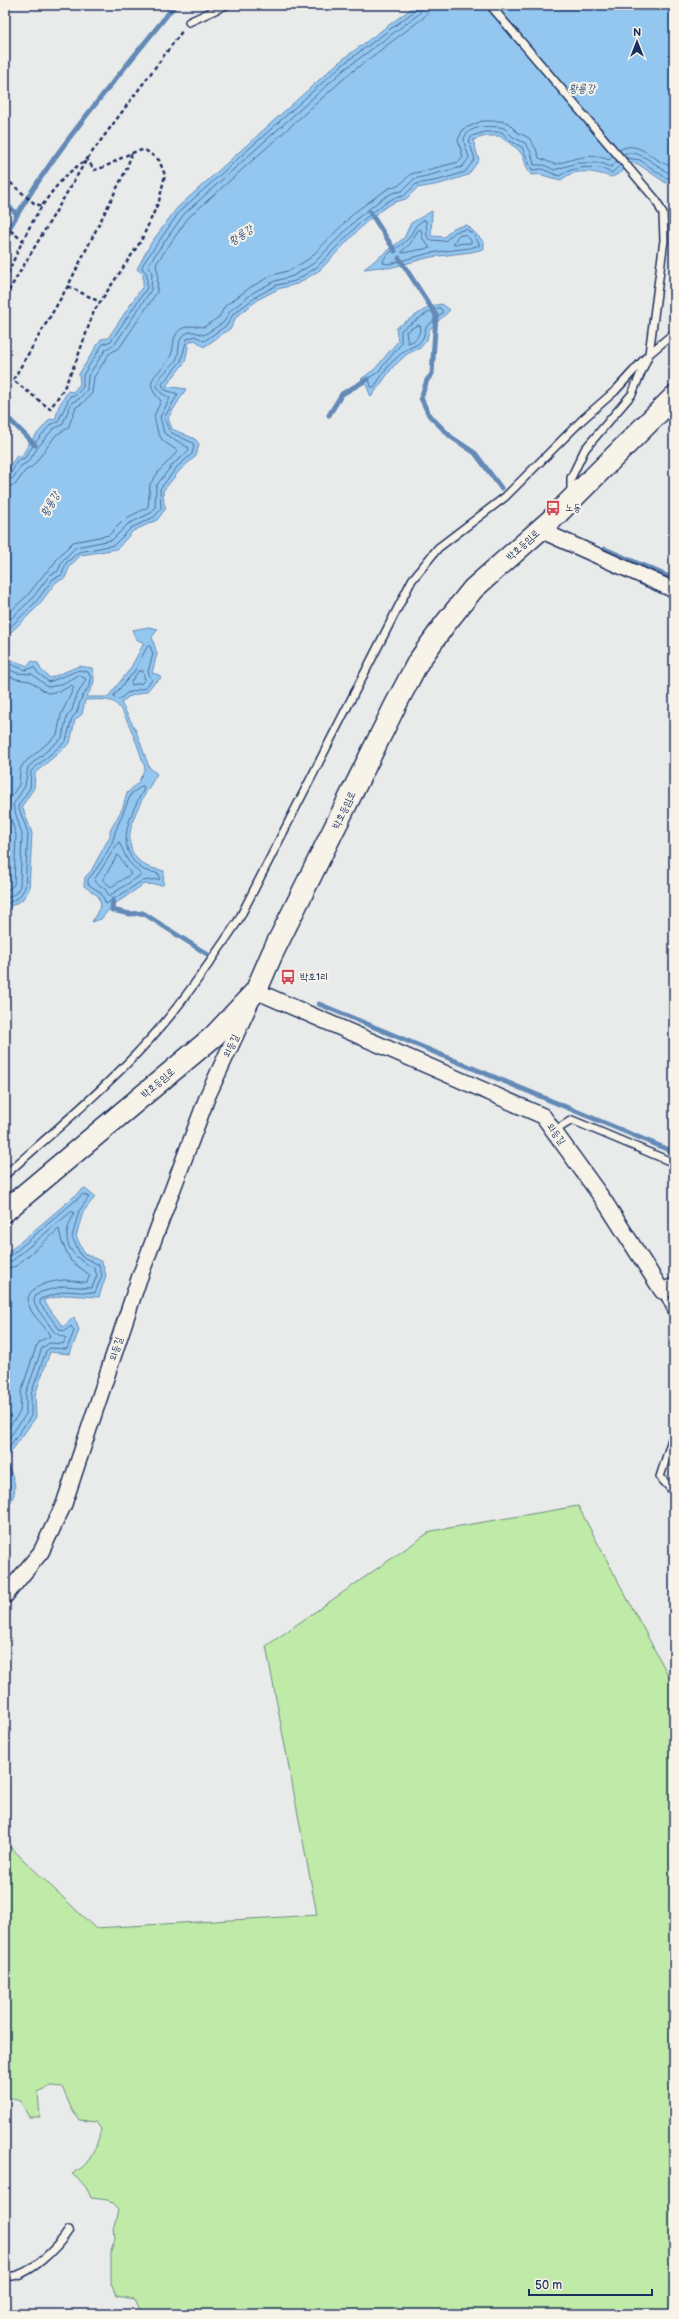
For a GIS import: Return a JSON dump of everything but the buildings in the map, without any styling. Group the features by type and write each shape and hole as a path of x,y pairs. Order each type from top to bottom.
{"street":[{"name":"박호등임로","path":"5,1211 214,1036 256,991 272,954 418,662 445,624 473,589 540,530 674,397"},
{"path":"540,530 674,590"},
{"name":"외등길","path":"5,1596 41,1552 64,1504 139,1279 208,1095 256,991 543,1116 668,1288"}],"lane":[{"path":"190,22 226,5"},
{"path":"490,5 656,200 663,214 664,240 649,354 632,394 585,449 571,478 571,498"},
{"path":"5,1175 118,1072 165,1022 211,962 238,921 412,580 438,548 505,497 584,419 615,391 649,354 674,333"},
{"path":"554,1131 572,1120 674,1163"},
{"path":"668,1288 674,1315"},
{"path":"674,1433 660,1477 674,1492"},
{"path":"5,2276 11,2277 29,2270 60,2243 69,2230"}],"path":[{"path":"5,297 87,159 190,22"},
{"path":"87,159 94,170 103,168 132,152 146,150 159,160 165,175 159,201 140,241 94,311 63,390 50,409 13,380 68,286 127,168 132,152"},
{"path":"5,280 22,240 43,206 65,177 87,159"},
{"path":"5,178 35,204 43,206"},
{"path":"5,226 22,240"},
{"path":"68,286 100,302"}],"green space":[{"path":"578,1506 674,1686 674,2314 142,2314 135,2299 116,2296 111,2284 111,2250 115,2239 114,2226 118,2210 108,2200 91,2198 86,2186 72,2174 84,2166 92,2155 101,2129 96,2122 79,2120 72,2110 62,2087 51,2086 38,2092 40,2117 29,2117 20,2101 5,2097 5,1842 95,1928 317,1915 266,1646 431,1531"}],"water":[{"name":"황룡강","path":"416,5 674,5 674,180 666,183 638,164 628,162 622,172 612,177 592,172 573,173 561,180 542,175 531,175 519,150 500,136 486,136 473,140 479,160 468,175 440,184 417,188 406,199 395,202 384,208 365,223 320,270 297,284 278,289 259,299 236,317 231,328 204,347 195,340 189,342 185,362 166,386 186,389 168,418 172,429 195,439 199,444 196,456 180,470 163,491 164,504 166,508 157,520 133,531 117,549 81,555 70,566 65,578 56,582 38,606 6,637 11,642 5,649 5,475 17,455 22,456 30,442 50,419 55,420 59,406 68,391 73,392 80,384 79,374 101,339 108,338 143,286 143,274 137,269 151,243 177,208 339,62"},
{"path":"432,211 431,236 444,237 453,228 467,225 484,242 484,249 431,257 389,268 380,267 364,269 404,238 411,223"},
{"path":"442,304 450,310 429,330 427,340 420,348 407,354 393,367 371,397 365,382 361,379 375,369 398,341 396,328 430,306"},
{"path":"149,627 158,629 152,637 157,654 152,673 159,675 161,678 147,691 128,697 121,703 136,731 149,767 157,774 144,796 133,821 130,834 131,846 136,857 146,866 164,871 163,885 144,884 112,906 101,919 92,922 101,905 98,896 84,886 85,877 91,871 110,836 110,831 123,807 127,793 138,783 145,768 133,733 120,708 109,700 85,700 82,714 75,720 70,743 35,773 34,788 22,806 32,833 29,890 22,900 7,908 5,916 5,651 6,658 28,666 32,661 38,663 41,670 50,678 79,666 92,668 94,683 86,697 108,697 130,669 144,643 136,639 132,630"},
{"path":"84,1188 95,1197 83,1212 76,1236 84,1253 102,1262 106,1275 99,1297 66,1295 43,1300 63,1327 74,1317 79,1330 70,1354 50,1352 35,1395 36,1417 5,1460 5,1255"},
{"path":"5,1460 15,1486 13,1498 5,1513"}],"waterway":[{"path":"5,236 23,205 63,146 175,5"},
{"path":"5,203 17,214"},
{"path":"370,212 395,251"},
{"path":"399,258 436,315 432,374 427,380 421,398 429,415 451,437 475,453 501,488"},
{"path":"329,415 342,394 368,379"},
{"path":"5,415 35,445"},
{"path":"605,549 674,579"},
{"path":"113,900 112,910 130,914 143,913 207,954"},
{"path":"319,1004 674,1152"}],"place":[{"name":"노동","path":"553,508"},
{"name":"박호1리","path":"288,977"}]}
